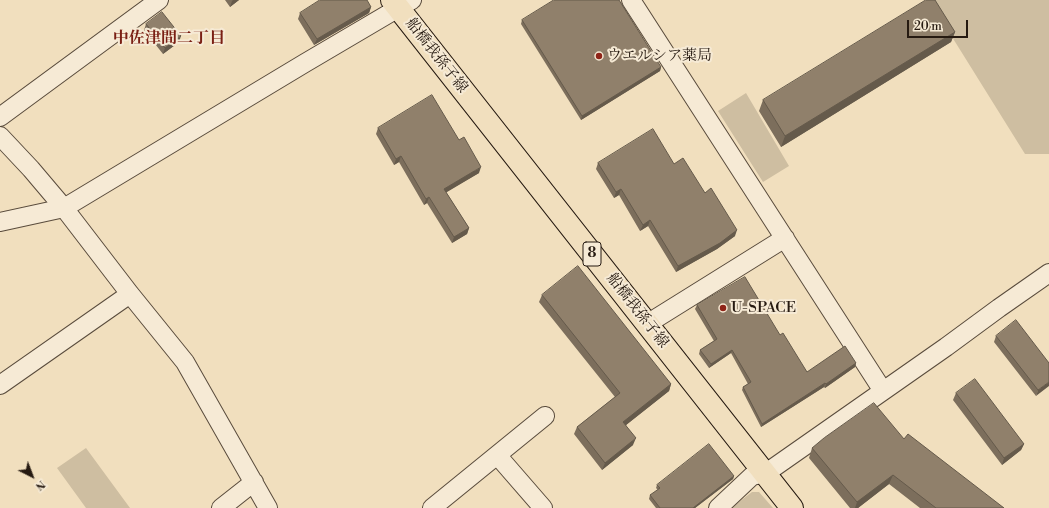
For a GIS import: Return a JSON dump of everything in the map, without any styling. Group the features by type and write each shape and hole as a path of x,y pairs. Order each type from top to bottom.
{"main road":[{"name":"船橋我孫子線","path":"401,3 647,324 766,473 792,508"}],"street":[{"path":"631,0 883,390"},
{"path":"0,117 148,3"},
{"path":"0,222 64,208 305,63 401,3"},
{"path":"0,136 31,169 64,208 130,294 185,362 268,508"},
{"path":"647,324 785,238"},
{"path":"718,508 752,476 766,473 1049,273"},
{"path":"0,385 130,294"},
{"path":"434,507 545,416"},
{"path":"497,455 543,508"},
{"path":"221,508 254,482"}],"shaded area":[{"path":"929,0 1049,0 1049,154 1025,154"},
{"path":"746,93 789,166 763,182 718,111"},
{"path":"86,448 130,508 86,508 57,468"},
{"path":"752,492 759,492 773,508 731,508"}],"building":[{"path":"320,0 367,0 371,7 317,39 300,13"},
{"path":"554,0 619,0 661,67 582,116 522,20"},
{"path":"926,0 935,0 955,32 785,136 763,100"},
{"path":"162,12 181,36 165,48 146,24"},
{"path":"432,95 459,140 464,137 481,167 444,189 469,228 454,237 429,197 426,199 401,156 396,159 378,128"},
{"path":"653,129 674,164 683,158 705,193 711,188 737,230 720,243 678,266 650,220 643,225 621,189 616,192 598,163"},
{"path":"578,266 671,384 623,422 636,438 605,463 577,427 620,393 542,295"},
{"path":"745,277 780,335 783,333 807,372 845,346 856,363 826,384 825,383 762,424 743,387 751,382 732,350 711,364 700,350 717,339 697,305"},
{"path":"1016,320 1049,363 1049,382 1038,390 996,336"},
{"path":"975,379 1024,444 1004,458 956,393"},
{"path":"874,403 904,439 908,434 1004,508 936,508 893,475 857,502 812,448"},
{"path":"709,444 734,476 693,508 660,508 650,495 660,488 657,485"}],"place":[{"name":"ウエルシア薬局","path":"599,56"},
{"name":"U-SPACE","path":"723,308"}],"district":[{"name":"中佐津間二丁目","path":"169,39"}]}
